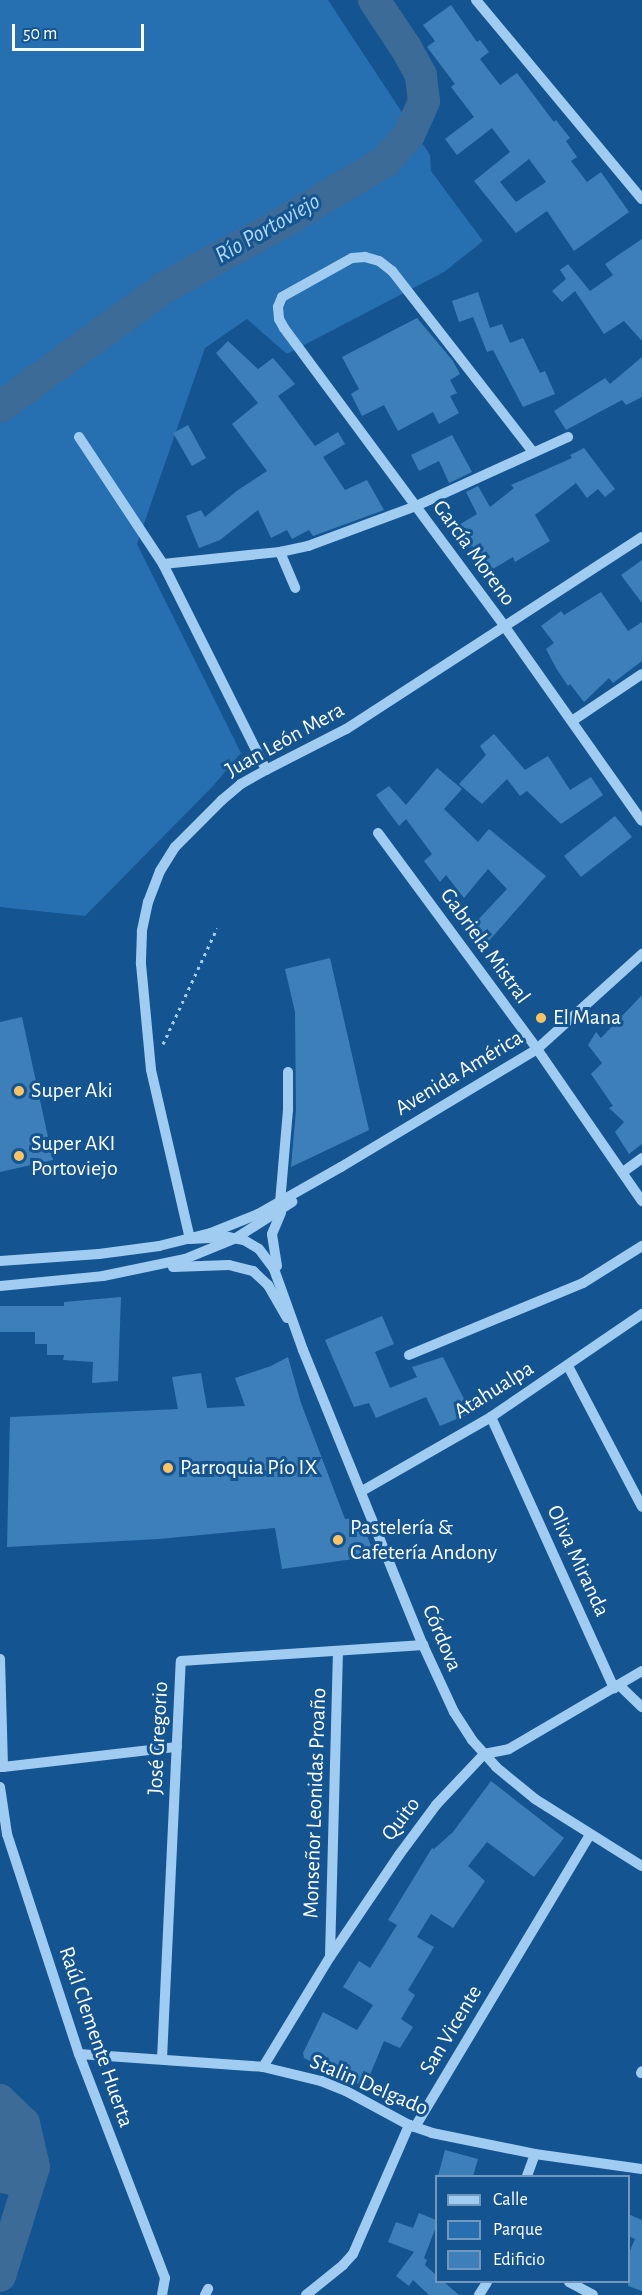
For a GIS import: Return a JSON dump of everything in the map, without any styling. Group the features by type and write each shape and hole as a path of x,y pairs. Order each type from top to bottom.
{"street":[{"path":"476,0 642,199"},
{"name":"García Moreno","path":"533,452 392,271 379,261 365,257 352,258 282,297 278,307 279,319 284,328 505,627 642,822"},
{"path":"79,436 163,564 266,770"},
{"path":"163,564 279,552 308,546 416,506 567,437"},
{"name":"Juan León Mera","path":"190,1239 150,1070 141,964 142,931 154,886 175,847 198,822 241,784 346,729 642,537"},
{"path":"279,552 295,588"},
{"path":"572,721 642,674"},
{"name":"Gabriela Mistral","path":"378,833 537,1049 642,1201"},
{"name":"Avenida América","path":"0,1286 66,1281 134,1271 185,1259 236,1238 341,1167 537,1049 642,954"},
{"path":"286,1298 271,1241 275,1223 284,1204 288,1072"},
{"path":"623,1172 642,1158"},
{"name":"Avenida América","path":"0,1261 99,1254 190,1239 233,1225 284,1204"},
{"path":"190,1239 236,1238"},
{"name":"Córdova","path":"236,1238 252,1244 265,1255 274,1269 303,1350 423,1645 454,1712 472,1740 496,1767 535,1799 642,1866"},
{"path":"410,1355 583,1283 642,1246"},
{"name":"Córdova","path":"134,1271 229,1265 253,1271 268,1285 303,1350"},
{"name":"Atahualpa","path":"362,1491 490,1417 642,1314"},
{"path":"568,1366 642,1507"},
{"name":"Oliva Miranda","path":"490,1417 616,1687 642,1707"},
{"name":"José Gregorio","path":"162,2060 181,1661 423,1645"},
{"name":"Monseñor Leonidas Proaño","path":"330,1956 338,1651"},
{"path":"0,1659 1,1767 177,1747"},
{"path":"484,1754 509,1749 642,1671"},
{"path":"472,1740 497,1749 509,1749"},
{"path":"496,1767 509,1749"},
{"name":"Quito","path":"263,2067 330,1956 411,1838 436,1805 484,1754"},
{"name":"Raúl Clemente Huerta","path":"0,1787 7,1834 79,2054 165,2278 162,2295"},
{"name":"San Vicente","path":"306,2295 343,2265 352,2254 412,2126 590,1835"},
{"name":"Stalin Delgado","path":"79,2054 263,2067 292,2073 346,2091 412,2126 454,2139 535,2154 642,2169"},
{"path":"527,2175 535,2154"},
{"path":"571,2283 593,2295"}],"path":[{"path":"150,1070 217,928"}],"green space":[{"path":"0,0 328,0 430,155 431,171 483,241 444,272 287,354 247,319 205,348 137,544 241,753 213,786 85,916 0,907"}],"shaded area":[{"path":"60,354 30,398 0,414 0,392 33,368"},
{"path":"0,2113 20,2142 20,2164 15,2196 0,2193"}],"building":[{"path":"451,5 477,42 480,40 489,52 480,59 500,85 517,73 554,122 556,120 570,138 566,141 577,157 571,161 587,182 601,172 629,212 574,251 547,211 516,233 474,181 510,152 492,128 457,155 445,139 474,117 451,87 455,84 427,47 435,41 423,25","holes":["529,159 546,182 516,202 500,182"]},
{"path":"642,239 642,341 624,321 604,334 575,291 562,302 552,291 566,279 560,270 568,264 590,291 613,275 605,264"},
{"path":"478,292 490,328 502,324 510,343 523,338 540,373 545,371 555,394 523,407 493,350 487,352 473,317 459,322 452,301"},
{"path":"417,318 453,361 460,374 450,380 457,393 450,396 459,413 439,424 433,412 398,431 384,405 362,416 351,394 359,389 342,357"},
{"path":"228,341 258,369 273,358 295,384 278,396 315,446 338,432 345,444 323,457 345,490 367,480 384,510 313,536 309,530 292,539 287,530 271,538 258,510 220,540 199,548 186,516 201,510 205,517 238,490 267,471 232,424 258,403 216,353"},
{"path":"642,357 642,397 626,405 622,400 566,430 554,411 605,378 610,384"},
{"path":"188,425 206,458 192,466 173,433"},
{"path":"452,435 472,472 449,483 439,461 419,471 411,455"},
{"path":"584,448 615,489 605,497 598,489 587,498 576,483 535,515 550,541 515,562 513,557 488,572 472,546 469,548 454,528 477,514 466,492 478,486 490,507 514,488 511,485 572,458 570,455"},
{"path":"642,560 642,603 621,575"},
{"path":"601,592 628,631 642,622 642,661 613,683 609,678 584,702 570,684 568,686 556,668 546,649 554,643 541,626 561,611 564,615"},
{"path":"494,734 525,770 548,756 570,790 591,777 603,795 561,824 527,791 520,796 507,779 482,804 459,784 486,755 480,746"},
{"path":"437,768 462,789 444,809 478,842 489,829 546,876 487,943 474,924 507,889 488,869 464,898 446,875 440,882 424,861 432,854 406,819 399,826 376,795 389,786 406,805"},
{"path":"615,816 632,837 581,877 564,856"},
{"path":"330,958 369,1130 291,1167 296,1110 295,1012 285,969"},
{"path":"642,995 642,1144 629,1154 615,1132 624,1122 609,1108 613,1106 591,1074 602,1063 588,1045 596,1032 601,1038"},
{"name":"Super Aki","path":"22,1017 53,1160 0,1172 0,1022"},
{"path":"121,1297 118,1381 92,1383 93,1362 63,1360 64,1355 47,1355 47,1344 35,1344 35,1332 0,1332 0,1306 64,1306 64,1302"},
{"path":"382,1316 394,1344 375,1352 390,1388 417,1377 412,1367 443,1357 471,1413 440,1426 426,1397 376,1418 369,1403 354,1407 325,1340"},
{"name":"Parroquia Pío IX","path":"288,1357 301,1403 345,1519 360,1518 375,1556 282,1569 275,1528 159,1539 7,1547 10,1417 178,1409 172,1377 201,1373 207,1408 245,1406 235,1378 271,1366"},
{"path":"491,1781 564,1838 534,1877 487,1842 468,1866 485,1881 453,1928 431,1914 417,1937 434,1947 408,1990 415,1995 401,2019 413,2027 400,2048 384,2041 365,2087 304,2058 303,2053 323,2012 357,2030 373,2005 343,1987 359,1961 370,1968 397,1925 388,1920 432,1848 434,1849 453,1832"},
{"path":"445,2150 478,2159 473,2175 438,2175"},
{"path":"419,2213 435,2220 435,2230 424,2258 427,2260 425,2265 435,2274 435,2283 445,2283 459,2295 429,2295 413,2280 409,2286 396,2276 414,2252 388,2242 396,2222 413,2228"},
{"path":"630,2215 642,2220 642,2291 628,2286 630,2283 630,2250 635,2239 630,2237"}],"waterway":[{"name":"Río Portoviejo","path":"0,407 165,287 277,226 386,161 409,135 424,101 421,75 374,0"},
{"name":"Río Portoviejo","path":"0,2100 24,2123 34,2167 0,2276"}],"place":[{"name":"El Mana","path":"541,1018"},
{"name":"Super Aki","path":"19,1091"},
{"name":"Super AKI Portoviejo","path":"19,1156"},
{"name":"Parroquia Pío IX","path":"168,1468"},
{"name":"Pastelería & Cafetería Andony","path":"338,1540"}]}
